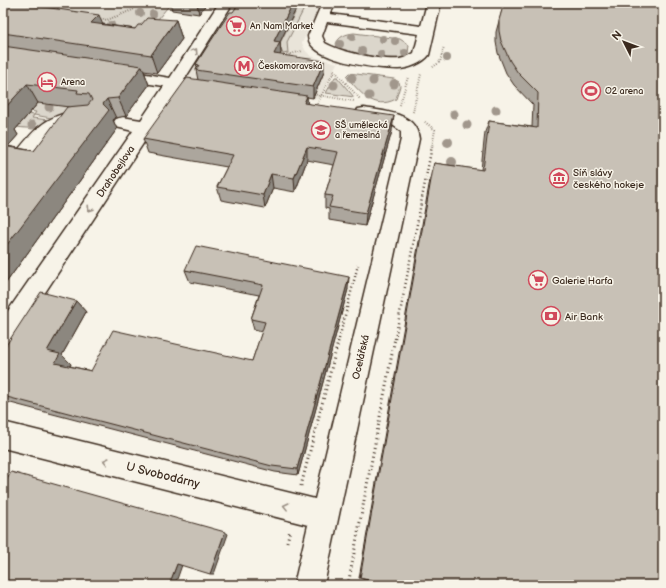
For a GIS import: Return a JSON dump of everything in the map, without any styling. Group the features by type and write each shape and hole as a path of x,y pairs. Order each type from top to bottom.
{"street":[{"name":"Drahobejlova","path":"3,337 145,127 226,3"},
{"path":"329,3 315,34 315,40 322,49 330,53 398,64 406,63 421,55 434,3"},
{"path":"323,17 427,31"},
{"path":"102,72 226,91"},
{"path":"315,98 401,122 407,117"},
{"path":"21,158 40,135 56,121 74,116 92,118"},
{"name":"Ocelářská","path":"309,585 409,144 407,117"},
{"path":"122,123 145,127"},
{"name":"U Svobodárny","path":"3,435 324,515"}],"path":[{"path":"95,18 107,20 135,9"},
{"path":"284,56 302,51"},
{"path":"315,98 363,102 332,68"},
{"path":"407,117 422,71"},
{"path":"315,98 332,75 336,72"},
{"path":"404,75 408,76 407,117"},
{"path":"348,585 426,173"},
{"path":"287,542 358,264"}],"shaded area":[{"path":"63,3 122,3 138,5 140,3 171,3 141,40 42,24"},
{"path":"234,3 322,3 302,43 305,50 311,56 337,63 319,99 184,80"},
{"path":"245,3 300,3 306,5 287,42 288,53 283,54 279,45 295,13 254,8"},
{"path":"354,33 400,39 409,45 408,53 400,58 387,58 359,54 338,48 336,44 341,37"},
{"path":"349,73 394,79 399,82 400,86 396,99 380,103 368,98 356,88 346,76"},
{"path":"335,77 337,77 354,97 326,93"},
{"path":"29,99 64,106 84,105 51,118 34,115 36,112 15,109"},
{"path":"3,110 34,115 32,118 49,120 34,128 17,127 25,117"}],"building":[{"path":"3,3 16,3 99,15 91,23 135,29 147,18 176,20 151,55 3,33"},
{"path":"239,3 293,3 274,41 280,42 274,54 324,61 313,87 196,70 199,65 196,64 230,12 233,12"},
{"name":"Galerie Harfa","path":"504,3 663,3 663,585 387,585 360,578 434,163 483,170 489,121 537,128 538,93 518,73 510,61 501,41 499,20"},
{"path":"3,46 142,66 118,98 107,99 103,104 109,110 3,250 3,146 34,151 67,107 88,105 92,100 89,94 77,93 78,90 27,84 3,110"},
{"path":"187,78 307,96 304,103 394,116 366,213 329,207 333,196 325,195 338,152 307,147 294,178 271,174 263,195 217,187 233,155 143,139"},
{"path":"196,246 349,277 297,469 272,466 3,396 3,350 41,292 76,301 47,351 60,354 55,363 91,371 113,330 252,361 265,322 251,319 263,285 185,270"},
{"path":"11,472 225,532 210,574 177,564 169,585 3,585 3,487"}],"place":[{"name":"An Nam Market","path":"236,26"},
{"name":"Českomoravská","path":"244,66"},
{"name":"Arena","path":"47,82"},
{"name":"O2 arena","path":"591,91"},
{"name":"SŠ umělecká a řemeslná","path":"321,130"},
{"name":"Síň slávy českého hokeje","path":"559,178"},
{"name":"Galerie Harfa","path":"538,280"},
{"name":"Air Bank","path":"551,316"}]}
